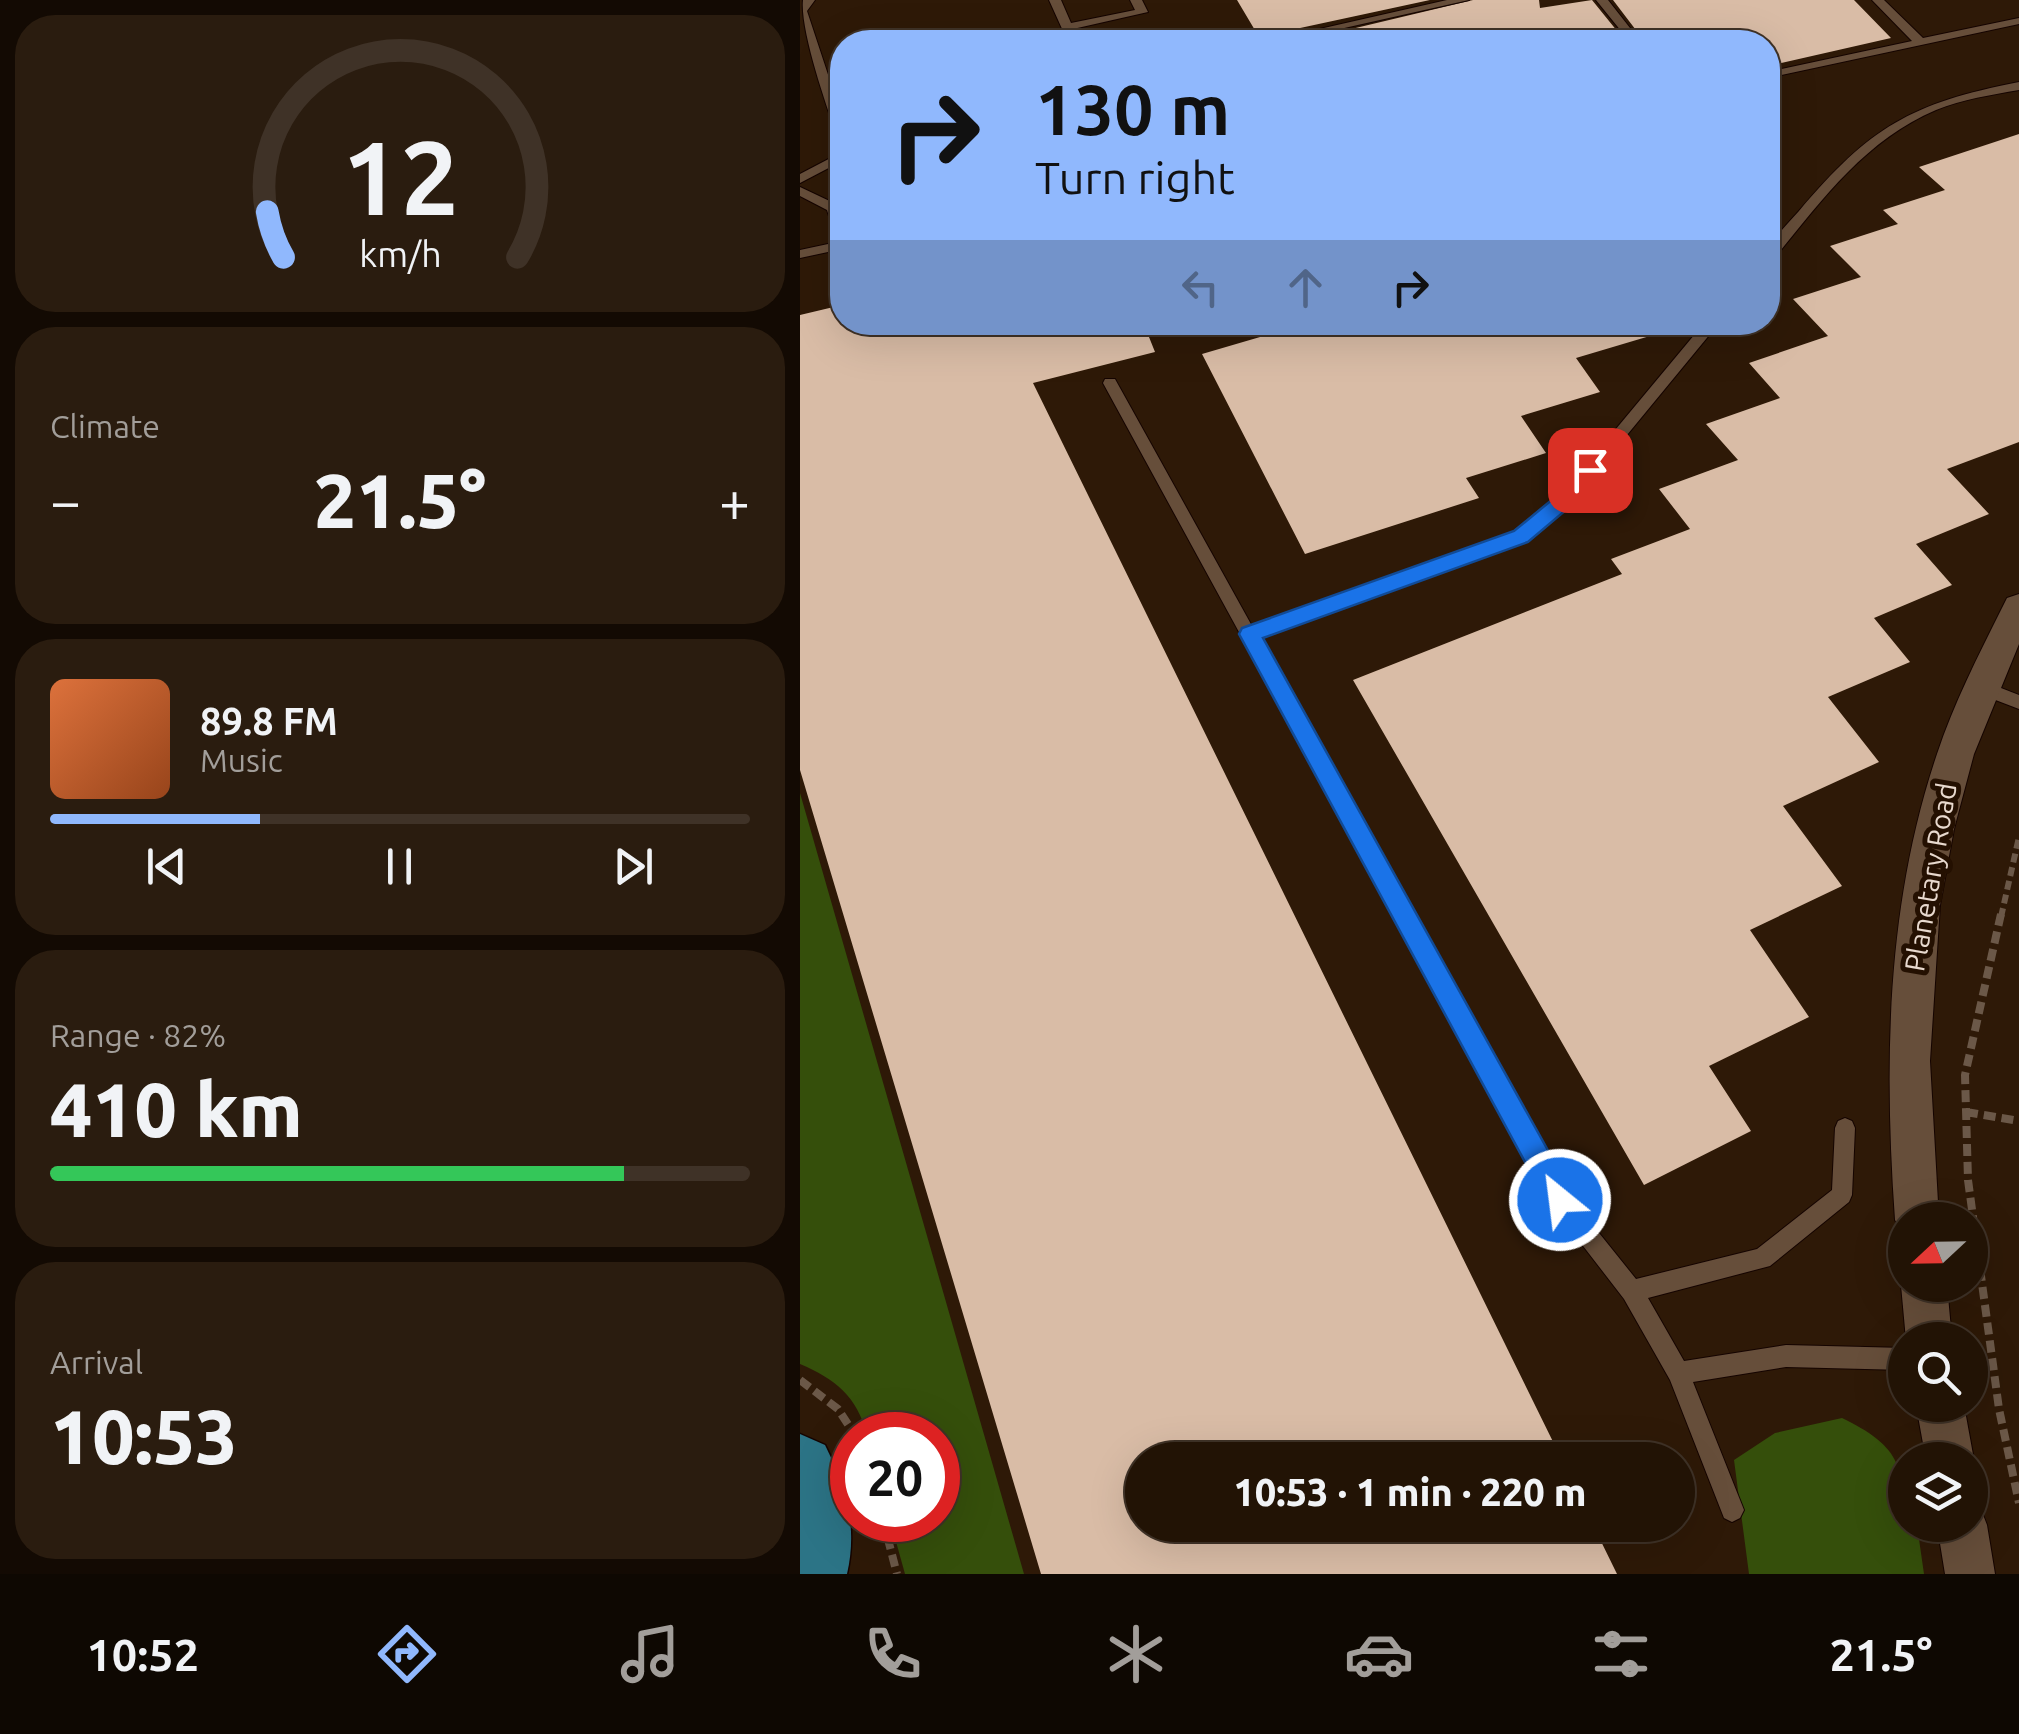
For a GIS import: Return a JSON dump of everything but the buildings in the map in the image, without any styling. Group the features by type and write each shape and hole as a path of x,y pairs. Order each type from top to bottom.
{"main road":[{"path":"800,1470 834,1552"}],"street":[{"name":"Planetary Road","path":"1916,1202 1907,1066 1918,913 1949,764 1978,686 2019,608"},
{"path":"1965,1542 1970,1574"}],"lane":[{"path":"809,0 801,11 802,20 830,99"},
{"path":"1054,0 1068,30"},
{"path":"1067,27 1142,12 1136,0"},
{"path":"1324,30 1463,0"},
{"path":"1602,0 1626,30"},
{"path":"1878,0 1920,42"},
{"path":"1780,72 2019,21"},
{"path":"1780,242 1836,175 1891,125 1950,100 2019,86"},
{"path":"800,179 830,163"},
{"path":"800,191 830,206"},
{"path":"800,254 830,247"},
{"path":"1250,634 1521,536 1566,499 1702,335"},
{"path":"1110,384 1560,1200 1632,1291 1678,1373 1732,1510"},
{"path":"1978,686 2019,702"},
{"path":"1632,1291 1762,1258 1808,1224 1842,1195 1845,1128"},
{"path":"1678,1373 1786,1356 1888,1359"}],"path":[{"path":"2019,836 1965,1075 1976,1249 1999,1409 2019,1504"},
{"path":"1966,1112 2019,1121"},
{"path":"800,1380 840,1412"},
{"path":"834,1552 896,1574"}],"green space":[{"path":"800,793 1024,1574 905,1574 896,1542 960,1542 960,1412 858,1412 843,1390 800,1364"},
{"path":"1842,1418 1887,1448 1888,1542 1919,1542 1924,1574 1749,1574 1734,1460 1775,1433"}],"route":[{"path":"1560,1200 1250,634 1521,536 1543,521 1590,470"}]}
